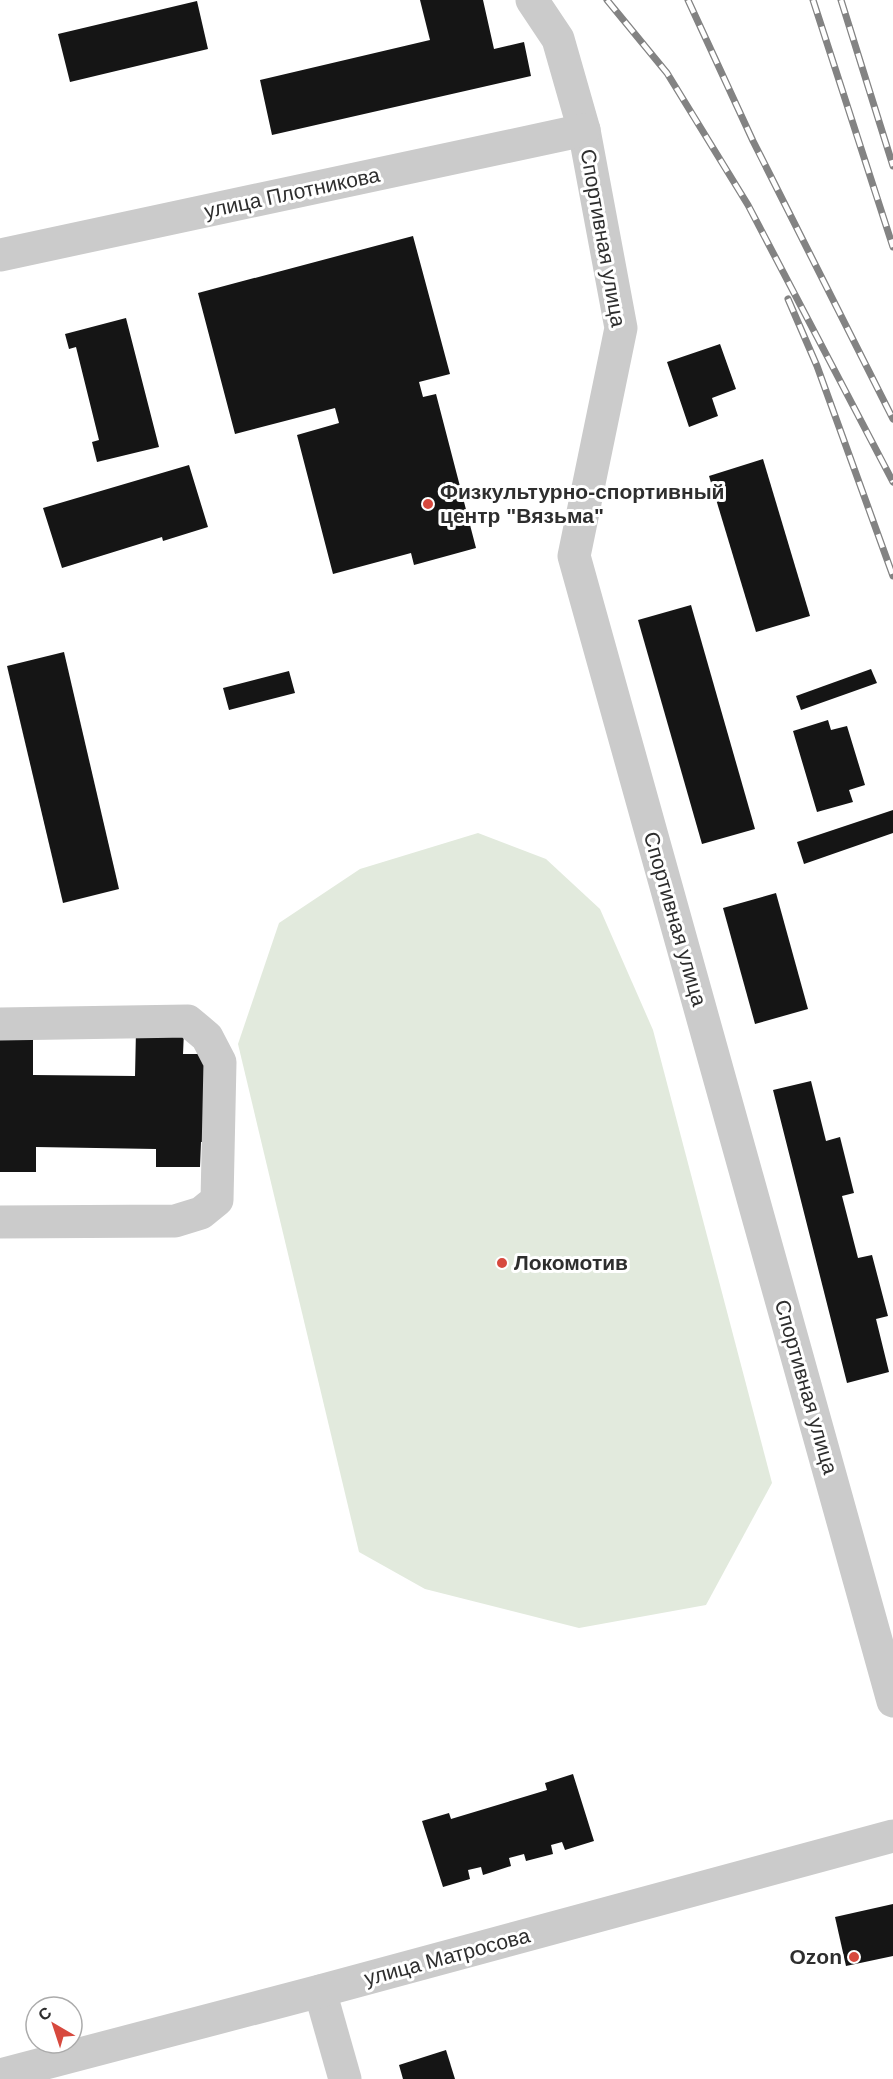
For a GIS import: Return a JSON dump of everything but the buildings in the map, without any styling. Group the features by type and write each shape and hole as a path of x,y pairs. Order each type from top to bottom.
{"street":[{"name":"Спортивная улица","path":"532,0 558,39 584,130 621,328 574,556 893,1701"},
{"name":"улица Плотникова","path":"0,255 584,130"},
{"path":"0,1024 188,1021 207,1036 220,1062 217,1200 201,1213 175,1221 0,1222"},
{"name":"улица Матросова","path":"0,2075 893,1836"},
{"path":"320,1991 345,2079"}],"shaded area":[{"name":"Локомотив","path":"478,833 546,859 600,909 653,1030 772,1483 706,1605 579,1628 425,1589 359,1552 238,1044 279,923 360,869"}],"railway":[{"path":"607,0 667,73 748,205 893,482"},
{"path":"688,0 753,141 893,419"},
{"path":"813,0 893,247"},
{"path":"841,0 893,166"},
{"path":"788,299 817,366 893,576"}],"place":[{"name":"Физкультурно-спортивный центр \"Вязьма\"","path":"428,504"},
{"name":"Локомотив","path":"502,1263"},
{"name":"Ozon","path":"854,1957"}]}
